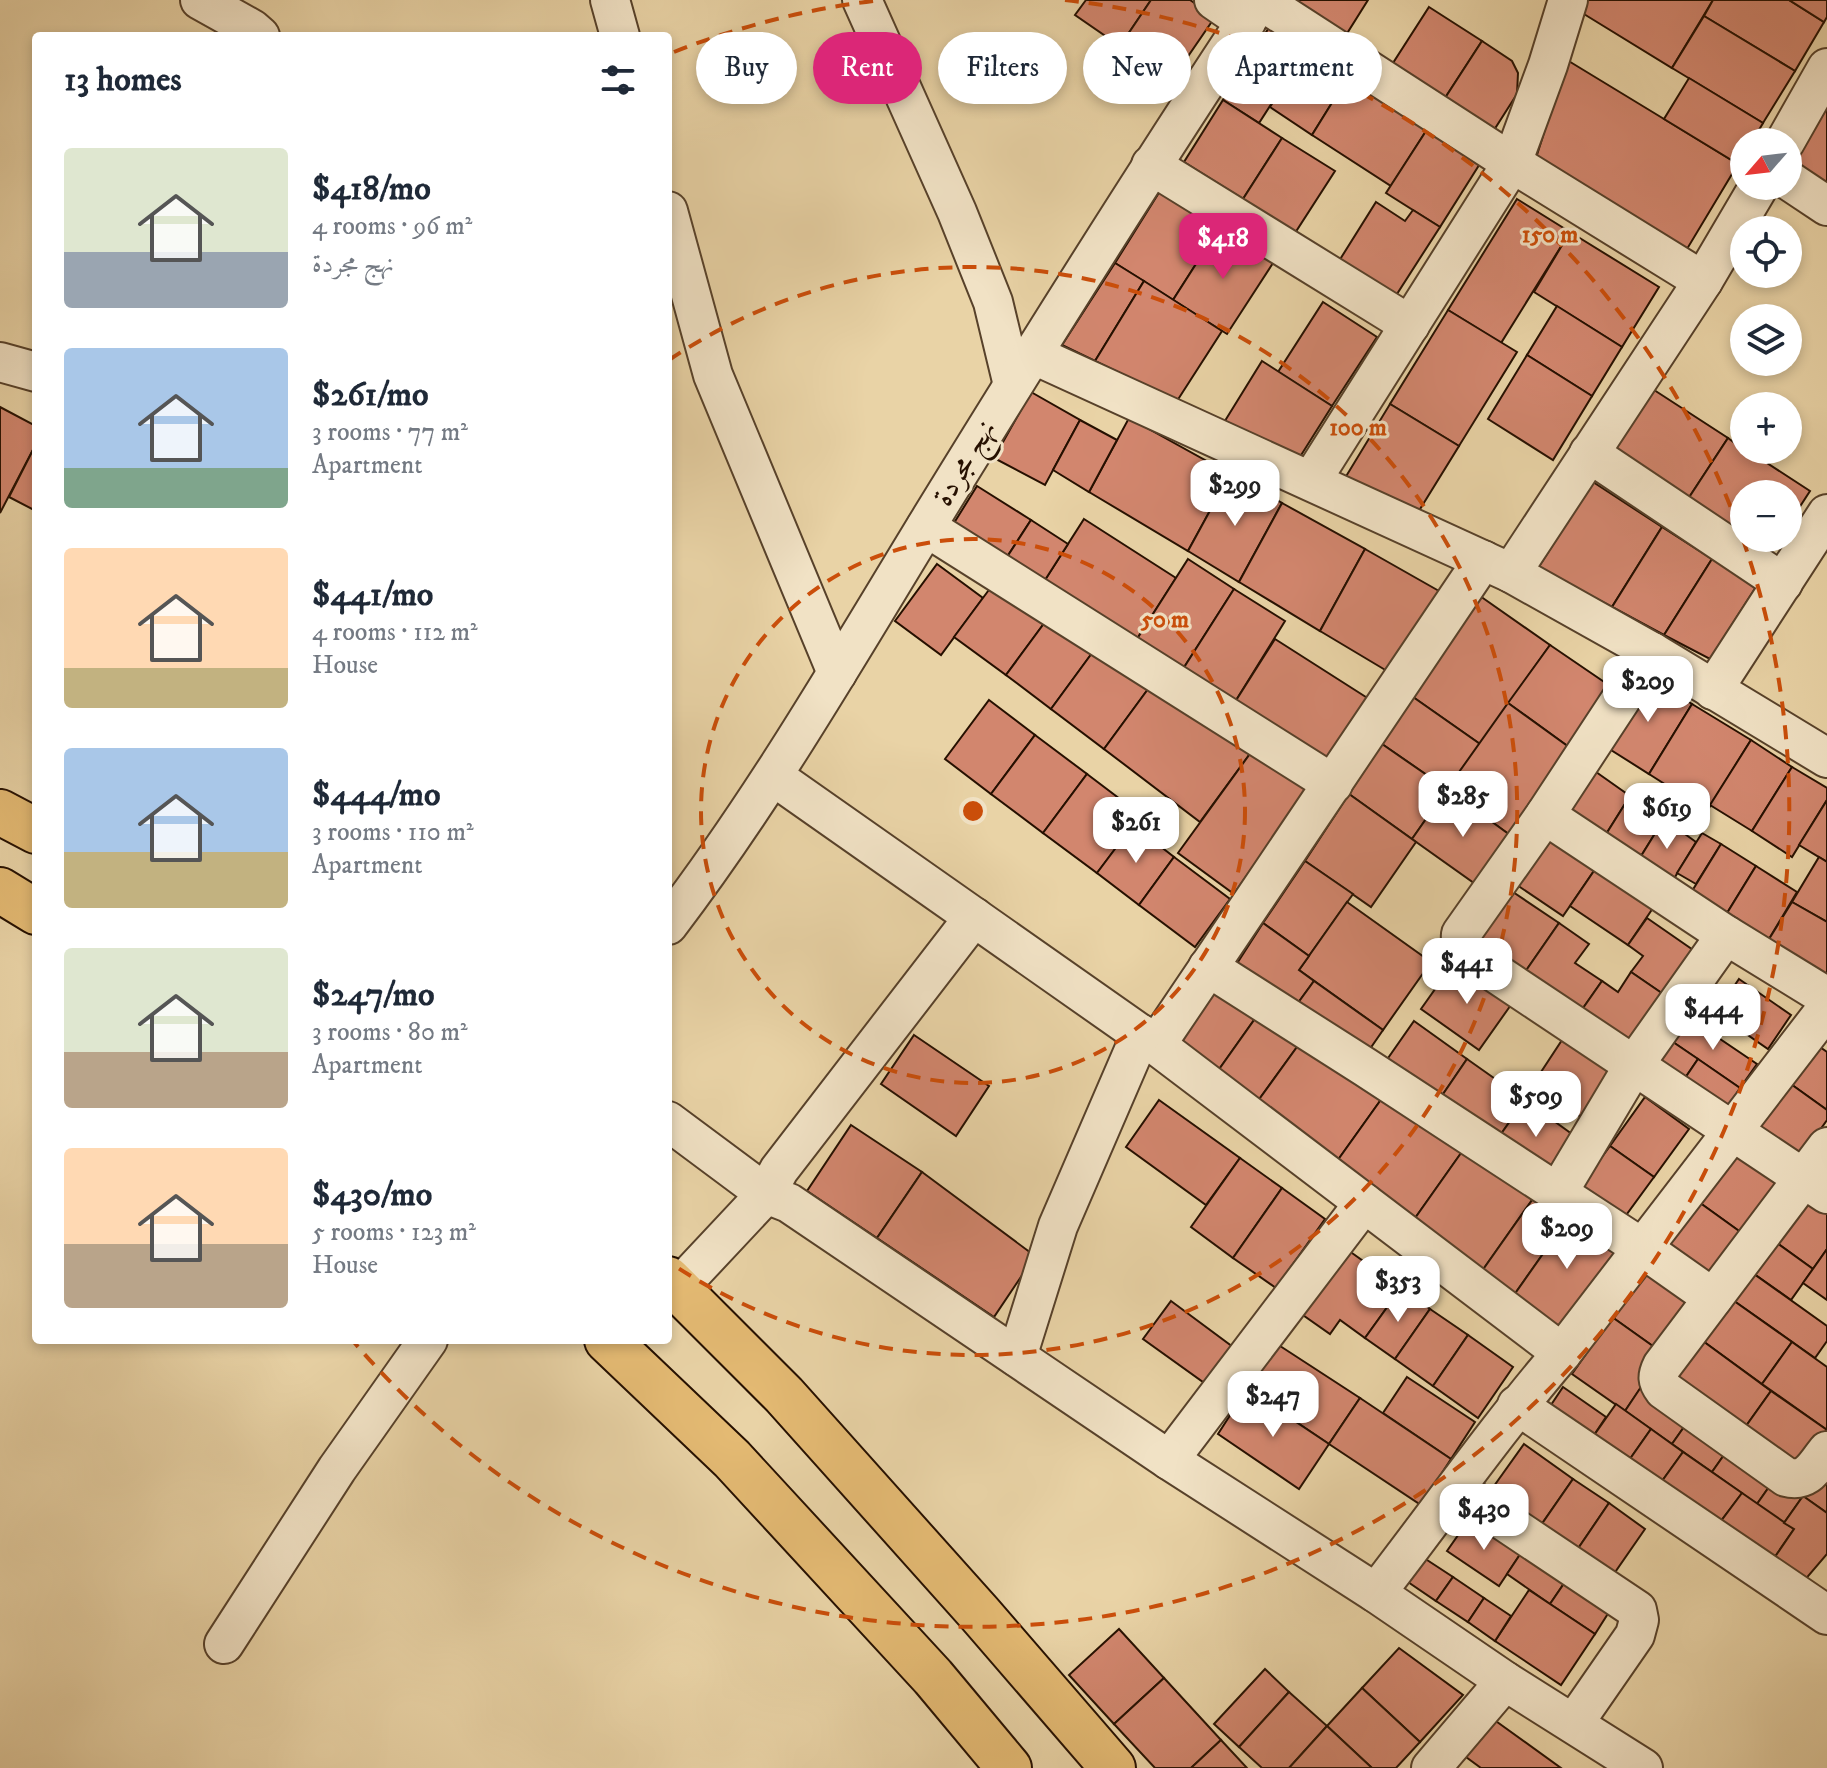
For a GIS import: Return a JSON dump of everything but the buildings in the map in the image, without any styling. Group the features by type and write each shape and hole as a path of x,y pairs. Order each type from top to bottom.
{"highway":[{"path":"0,812 32,829"},
{"path":"0,890 32,910"},
{"path":"673,1284 784,1395 1113,1768"},
{"path":"611,1344 732,1459 933,1677 1009,1768"}],"street":[{"path":"200,0 255,32"},
{"path":"610,0 619,32"},
{"path":"862,0 957,212 1022,370 1311,481 1497,567 1652,652 1827,758"},
{"path":"1214,0 1253,11 1512,163 1703,281"},
{"path":"1311,481 1512,163 1568,0"},
{"name":"نهج مجردة","path":"672,920 773,776 1022,370 1151,165 1253,11"},
{"path":"1793,128 1827,68"},
{"path":"1151,165 1410,325"},
{"path":"1802,189 1827,206"},
{"path":"1017,1357 1058,1226 1149,1039 1208,967 1333,784 1497,567 1589,453 1703,281 1751,200"},
{"path":"672,226 713,375 837,673"},
{"path":"0,362 32,371"},
{"path":"1589,453 1783,583"},
{"path":"1713,690 1827,514"},
{"path":"926,527 1333,784"},
{"path":"1652,652 1545,815 1461,934 1460,942 1470,956 1815,1186"},
{"path":"773,776 1149,1039 1562,1353"},
{"path":"1545,815 1726,935 1827,997"},
{"path":"673,1284 766,1194 779,1170 974,917"},
{"path":"1557,1194 1634,1065 1726,935"},
{"path":"1208,967 1642,1248 1713,1298"},
{"path":"1376,1593 1517,1405 1562,1353 1827,1008"},
{"path":"672,1124 766,1194 789,1203 1169,1460 1643,1768"},
{"path":"1827,1147 1815,1186 1713,1298 1657,1376 1664,1390 1786,1477 1802,1478 1827,1451"},
{"path":"1169,1460 1364,1203"},
{"path":"224,1644 337,1469 425,1344"},
{"path":"1517,1405 1827,1615"},
{"path":"1456,1489 1637,1610 1639,1620 1635,1635 1574,1723"},
{"path":"1448,1763 1505,1681"}]}
